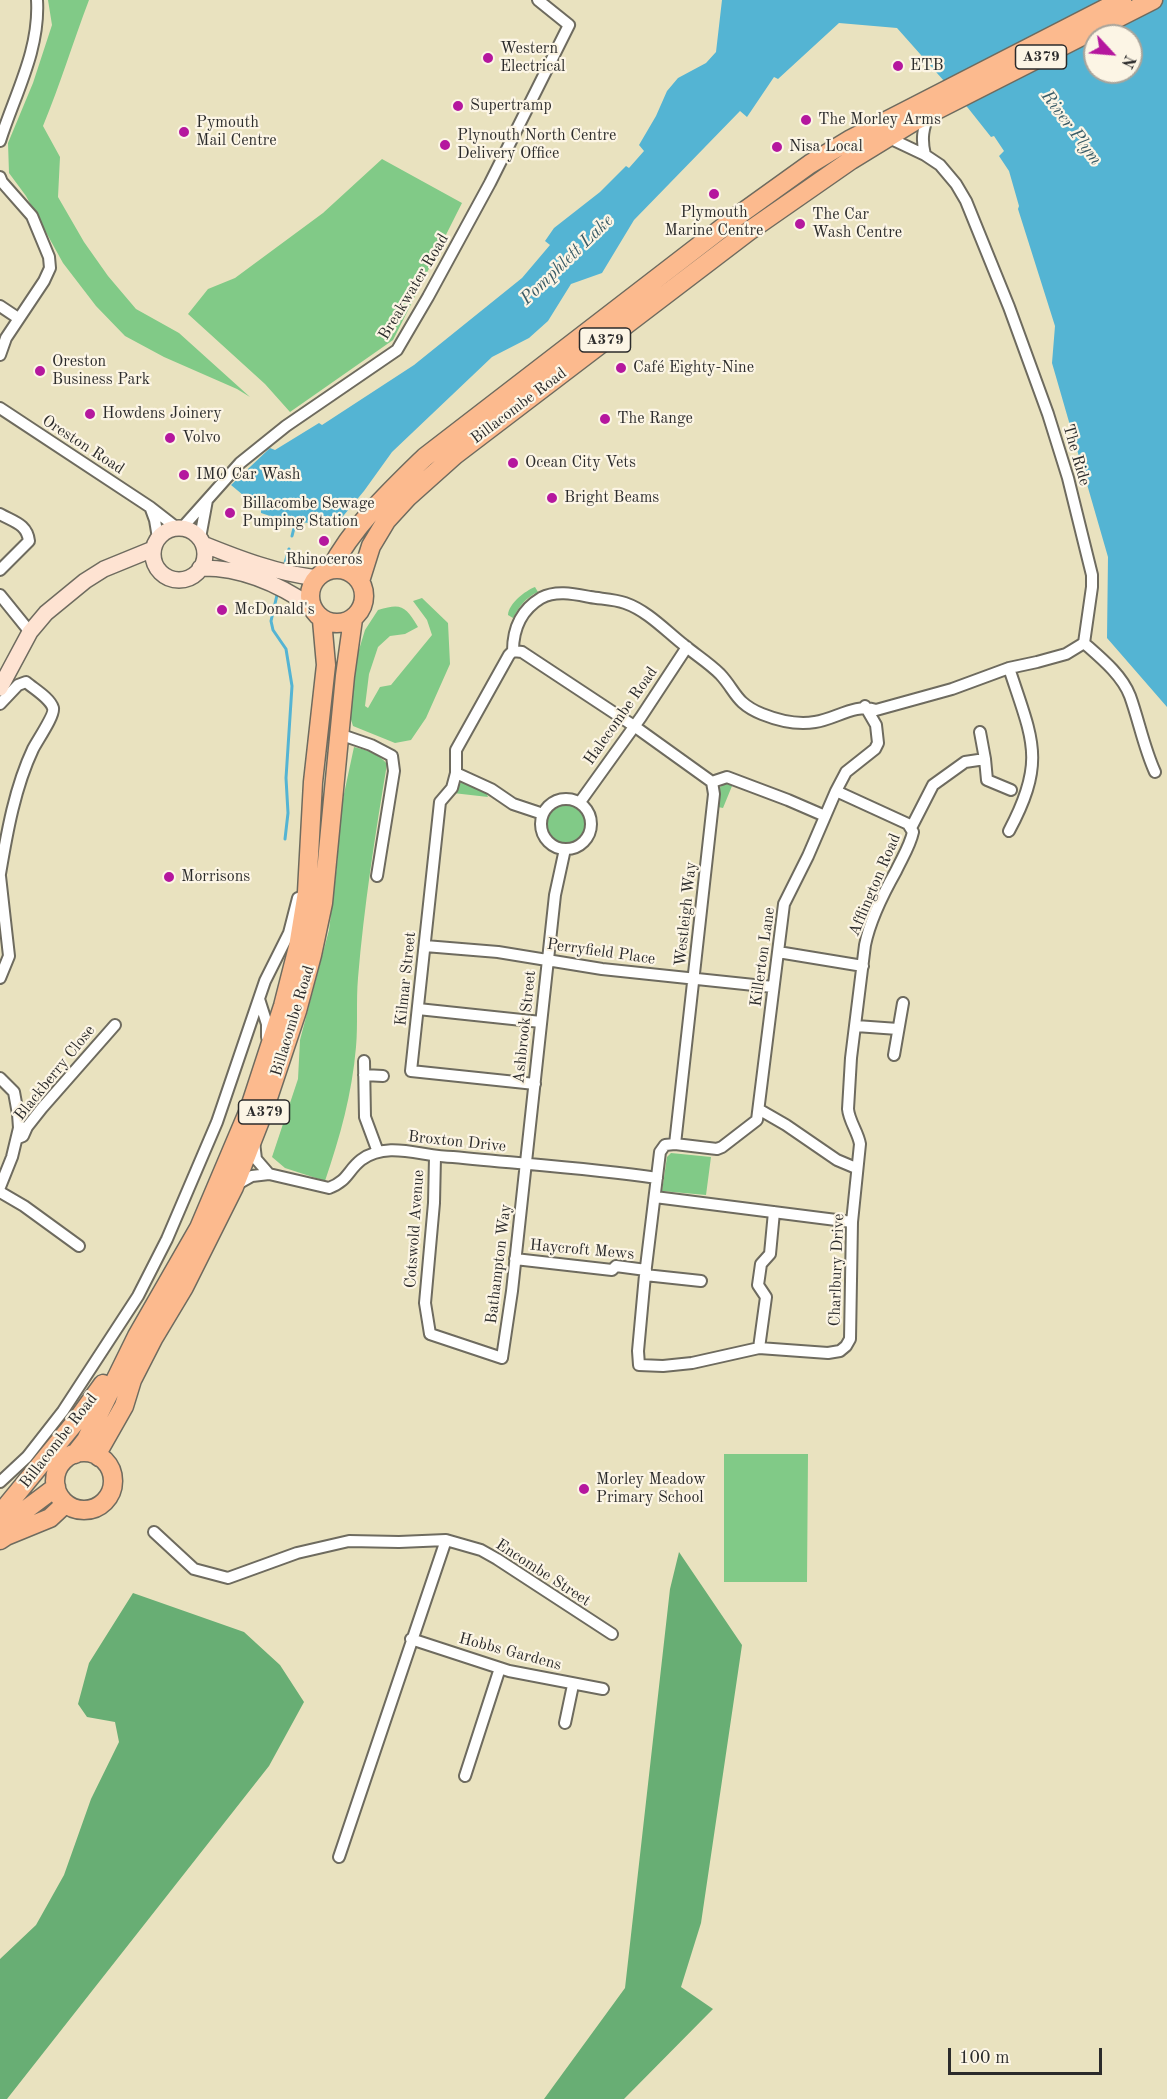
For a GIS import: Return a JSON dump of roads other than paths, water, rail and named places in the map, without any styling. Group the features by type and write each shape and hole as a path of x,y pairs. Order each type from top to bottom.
{"main road":[{"name":"A379","path":"916,113 1122,0"},
{"name":"A379","path":"916,113 1153,0"},
{"name":"Billacombe Road","path":"324,574 355,532 393,488 615,333 765,219 889,137 916,113"},
{"name":"Billacombe Road","path":"360,581 371,546 386,521 446,452 593,328 739,215 777,190 810,164 916,113"},
{"name":"A379","path":"593,328 615,333"},
{"path":"324,574 344,570 353,574 360,581"},
{"name":"A379","path":"317,613 310,597 312,587 324,574"},
{"name":"A379","path":"353,619 361,611 364,601 364,591 360,581"},
{"name":"Billacombe Road","path":"65,1504 56,1487 55,1478 58,1468 75,1454 86,1440 137,1336 199,1228 229,1160 267,1059 284,1006 298,947 307,892 307,863 326,665 317,613"},
{"path":"317,613 333,624 353,619"},
{"name":"Billacombe Road","path":"75,1454 91,1453 99,1457 99,1450 124,1406 132,1380 184,1287 234,1187 278,1072 312,955 328,866 330,820 353,619"},
{"name":"Billacombe Road","path":"0,1514 77,1420 137,1336"},
{"path":"0,1540 50,1518 65,1504 83,1510 92,1509 107,1498 111,1490 111,1472 99,1457"},
{"name":"Billacombe Road","path":"0,1529 56,1487"}],"street":[{"path":"0,141 28,65 35,37 37,0"},
{"name":"Breakwater Road","path":"179,528 240,463 286,426 397,350 485,194 569,25 537,0"},
{"path":"916,113 923,127 925,154"},
{"name":"Billacombe Road","path":"777,190 851,148 878,137 889,137"},
{"name":"The Ride","path":"889,137 925,154 940,165 956,184 966,201 1009,307 1048,414 1068,478 1092,575 1084,643"},
{"path":"0,177 32,216 49,257 50,268 44,281 6,338 0,355"},
{"path":"0,306 18,318"},
{"name":"Oreston Road","path":"0,408 179,528"},
{"path":"150,507 155,520 156,544 153,556 157,568 162,574 177,580 191,577 204,561 202,541 207,500"},
{"path":"0,514 24,526 29,541 0,570"},
{"path":"0,688 30,632 46,613 85,581 104,569 120,564 156,544 170,529 179,528 195,533 202,541 229,555 282,572 324,574"},
{"path":"120,564 157,568"},
{"path":"200,568 222,568 268,582 281,587 317,613"},
{"path":"825,816 727,777 712,782 634,726 522,652 513,651 513,640 521,615 531,604 545,596 562,593 625,603 647,615 722,675 744,705 761,714 796,722 815,722 865,706 876,710 952,689 1009,668 1066,654 1084,643 1105,662 1130,695 1147,754 1155,772"},
{"path":"0,595 30,632"},
{"name":"Halecombe Road","path":"580,802 687,647"},
{"name":"Kilmar Street","path":"513,651 509,654 456,750 456,773 452,788 440,802 411,1071 535,1084"},
{"path":"1009,668 1031,733 1034,751 1030,782 1009,831"},
{"path":"0,704 18,685 26,682 53,707 53,715 46,724 25,768 6,837 0,875 2,921 9,956 0,978"},
{"name":"Killerton Lane","path":"759,1110 784,904 846,772 875,749 878,743 876,725 865,706"},
{"path":"980,732 986,759 987,780 1011,790"},
{"path":"339,734 392,756 394,771 377,876"},
{"path":"911,828 933,785 965,762 986,759"},
{"path":"456,773 492,790 513,804 543,814"},
{"name":"Westleigh Way","path":"675,1144 714,794 712,782"},
{"name":"Afflington Road","path":"836,791 908,824 911,828 912,839 867,934 851,1058 848,1110 860,1144 856,1168"},
{"path":"560,799 573,799 580,802 590,815 590,831 581,844 566,849 558,848 546,839 541,826 543,814 548,806 560,799"},
{"name":"Ashbrook Street","path":"525,1169 556,888 566,849"},
{"name":"Billacombe Road","path":"0,1482 27,1457 63,1411 138,1296 167,1239 213,1131 265,981 289,933 307,863"},
{"name":"Perryfield Place","path":"425,946 498,952 602,969 773,987"},
{"path":"778,952 863,966"},
{"name":"Billacombe Road","path":"259,999 267,1024 267,1059"},
{"path":"894,1055 903,1003"},
{"path":"418,1010 541,1022"},
{"name":"Blackberry Close","path":"18,1138 23,1136 42,1108 115,1025"},
{"path":"856,1026 898,1029"},
{"path":"234,1187 252,1176 269,1174 329,1188 338,1185 359,1161 378,1152 365,1117 364,1061"},
{"path":"364,1075 383,1076"},
{"path":"0,1078 14,1092 18,1114 18,1138 0,1187"},
{"path":"646,1272 660,1152 665,1145 717,1149 729,1143 757,1120 759,1110 856,1168"},
{"path":"253,1139 256,1159 269,1174"},
{"name":"Broxton Drive","path":"378,1152 388,1150 417,1152 435,1157 453,1157 525,1169 600,1170 657,1178"},
{"name":"Cotswold Avenue","path":"435,1157 434,1203 425,1303 430,1334 502,1358"},
{"name":"Charlbury Drive","path":"646,1272 638,1351 639,1365 663,1366 692,1363 759,1348 828,1353 840,1351 850,1339 852,1222 856,1168"},
{"name":"Bathampton Way","path":"502,1358 525,1169"},
{"path":"0,1192 24,1206 79,1246"},
{"path":"655,1197 852,1222"},
{"path":"759,1348 766,1297 758,1285 760,1264 770,1254 774,1212"},
{"name":"Haycroft Mews","path":"515,1259 612,1270 616,1266 701,1281"},
{"name":"Encombe Street","path":"154,1532 194,1569 228,1578 297,1553 349,1541 446,1540 481,1550 497,1559 612,1634"},
{"path":"339,1857 412,1634 446,1540"},
{"name":"Hobbs Gardens","path":"412,1634 500,1668 573,1685 603,1689"},
{"path":"465,1776 500,1668"},
{"path":"565,1723 573,1685"}],"water":[{"path":"722,0 1167,0 1167,707 1107,638 1108,557 1052,363 1055,326 1018,209 1009,171 999,156 1004,151 994,136 991,137 897,28 839,23 778,79 774,77 747,117 740,111 634,220 602,273 571,284 548,321 529,338 492,357 392,452 334,527 276,518 261,513 261,510 231,485 270,448 275,450 319,423 322,425 414,365 522,278 550,245 545,241 554,228 600,192 626,166 629,168 644,151 639,145 667,91 678,78 706,63 716,52"}],"waterway":[{"path":"292,536 296,520"},
{"path":"285,563 289,549"},
{"path":"277,595 271,621 273,630 286,649 292,686 286,778 288,813 285,839"}],"place":[{"name":"Western Electrical","path":"488,58"},
{"name":"ETB","path":"898,66"},
{"name":"Supertramp","path":"458,106"},
{"name":"The Morley Arms","path":"806,120"},
{"name":"Pymouth Mail Centre","path":"184,132"},
{"name":"Plynouth North Centre Delivery Office","path":"445,145"},
{"name":"Nisa Local","path":"777,147"},
{"name":"Plymouth Marine Centre","path":"714,194"},
{"name":"The Car Wash Centre","path":"800,224"},
{"name":"Café Eighty-Nine","path":"621,368"},
{"name":"Oreston Business Park","path":"40,371"},
{"name":"Howdens Joinery","path":"90,414"},
{"name":"The Range","path":"605,419"},
{"name":"Volvo","path":"170,438"},
{"name":"Ocean City Vets","path":"513,463"},
{"name":"IMO Car Wash","path":"184,475"},
{"name":"Bright Beams","path":"552,498"},
{"name":"Billacombe Sewage Pumping Station","path":"230,513"},
{"name":"Rhinoceros","path":"324,541"},
{"name":"McDonald's","path":"222,610"},
{"name":"Morrisons","path":"169,877"},
{"name":"Morley Meadow Primary School","path":"584,1489"}],"water label":[{"name":"River Plym","path":"1071,128"},
{"name":"Pomphlett Lake","path":"567,260"}]}
